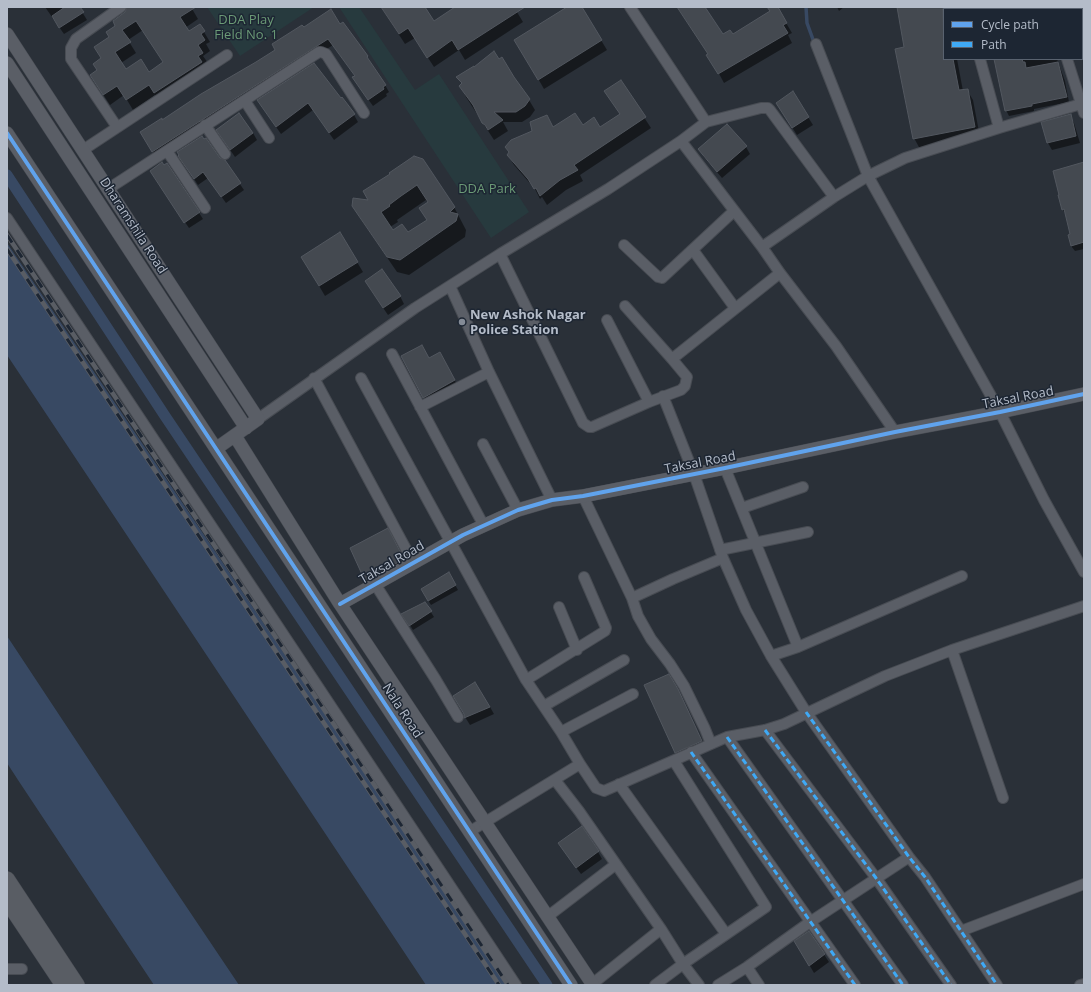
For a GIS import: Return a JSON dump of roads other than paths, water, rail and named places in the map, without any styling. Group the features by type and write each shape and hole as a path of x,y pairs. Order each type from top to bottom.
{"main road":[{"path":"7,879 76,985"},
{"path":"7,901 63,985"}],"street":[{"path":"117,127 71,59 71,48 76,39 121,7"},
{"path":"630,7 706,122"},
{"name":"Dharamshila Road","path":"7,34 258,419"},
{"path":"816,44 868,176 1000,412 1044,500 1084,572"},
{"path":"108,189 205,125 321,52 326,54 364,113"},
{"path":"83,150 227,55"},
{"path":"980,60 999,128"},
{"path":"762,247 834,197 868,176 905,158 999,128 1083,108 1067,60"},
{"name":"Dharamshila Road","path":"7,63 246,428"},
{"path":"245,101 269,138"},
{"path":"217,448 415,308 500,254 608,189 681,141 706,122 761,108 768,108 834,197"},
{"path":"205,125 225,154"},
{"name":"Nala Road","path":"7,133 217,448 571,985"},
{"path":"681,141 836,346 895,432"},
{"path":"167,151 205,208"},
{"path":"624,244 658,277 664,277 734,211"},
{"path":"7,218 516,985"},
{"path":"693,250 735,308"},
{"path":"500,254 583,423 592,427 663,396 681,390 687,381 687,377 625,306"},
{"path":"672,359 780,273"},
{"path":"450,286 489,372 552,500"},
{"path":"607,320 649,402"},
{"path":"392,354 484,526"},
{"path":"420,407 489,372"},
{"path":"314,378 413,562"},
{"path":"361,378 526,680 561,732 580,764 599,790 604,791 728,737 765,730 784,724 806,712 885,676 952,650 1084,606"},
{"name":"Taksal Road","path":"340,604 450,542 518,510 552,500 583,496 725,468 1084,394"},
{"path":"663,396 694,474 722,554 746,610 771,656 806,712 909,857 925,877 998,985"},
{"name":"Nala Road","path":"235,436 340,604 592,985"},
{"path":"484,444 518,510"},
{"path":"725,468 798,647"},
{"path":"742,508 803,487"},
{"path":"583,496 632,598 638,616 651,639 684,686 711,744"},
{"path":"632,598 722,554 756,542 808,532"},
{"path":"771,656 798,647 962,576"},
{"path":"526,680 604,633 606,628 584,577"},
{"path":"375,584 458,717"},
{"path":"559,607 577,650"},
{"path":"952,650 1003,798"},
{"path":"544,706 624,660"},
{"path":"561,732 633,694"},
{"path":"765,730 876,878 951,985"},
{"path":"728,737 903,985"},
{"path":"691,752 856,985"},
{"path":"655,985 766,907 674,761"},
{"path":"469,832 580,764"},
{"path":"440,788 456,779"},
{"path":"555,780 579,811 615,865 661,929 683,964 699,985"},
{"path":"619,784 726,934"},
{"path":"718,985 909,857"},
{"path":"547,917 615,865"},
{"path":"961,931 1084,884"},
{"path":"592,985 661,929"},
{"path":"747,967 759,985"},
{"path":"7,969 22,969"},
{"path":"1080,985 1084,984"}],"water":[{"path":"7,243 508,985 426,985 7,355"},
{"path":"7,636 239,985 154,985 7,763"}],"waterway":[{"path":"806,7 807,23 815,45"},
{"path":"7,175 165,416 547,985"}],"railway":[{"path":"7,235 508,985"},
{"path":"7,249 499,985"}],"place":[{"name":"New Ashok Nagar Police Station","path":"462,322"}],"park label":[{"name":"DDA Play Field No. 1","path":"246,28"},
{"name":"DDA Park","path":"487,189"}]}
